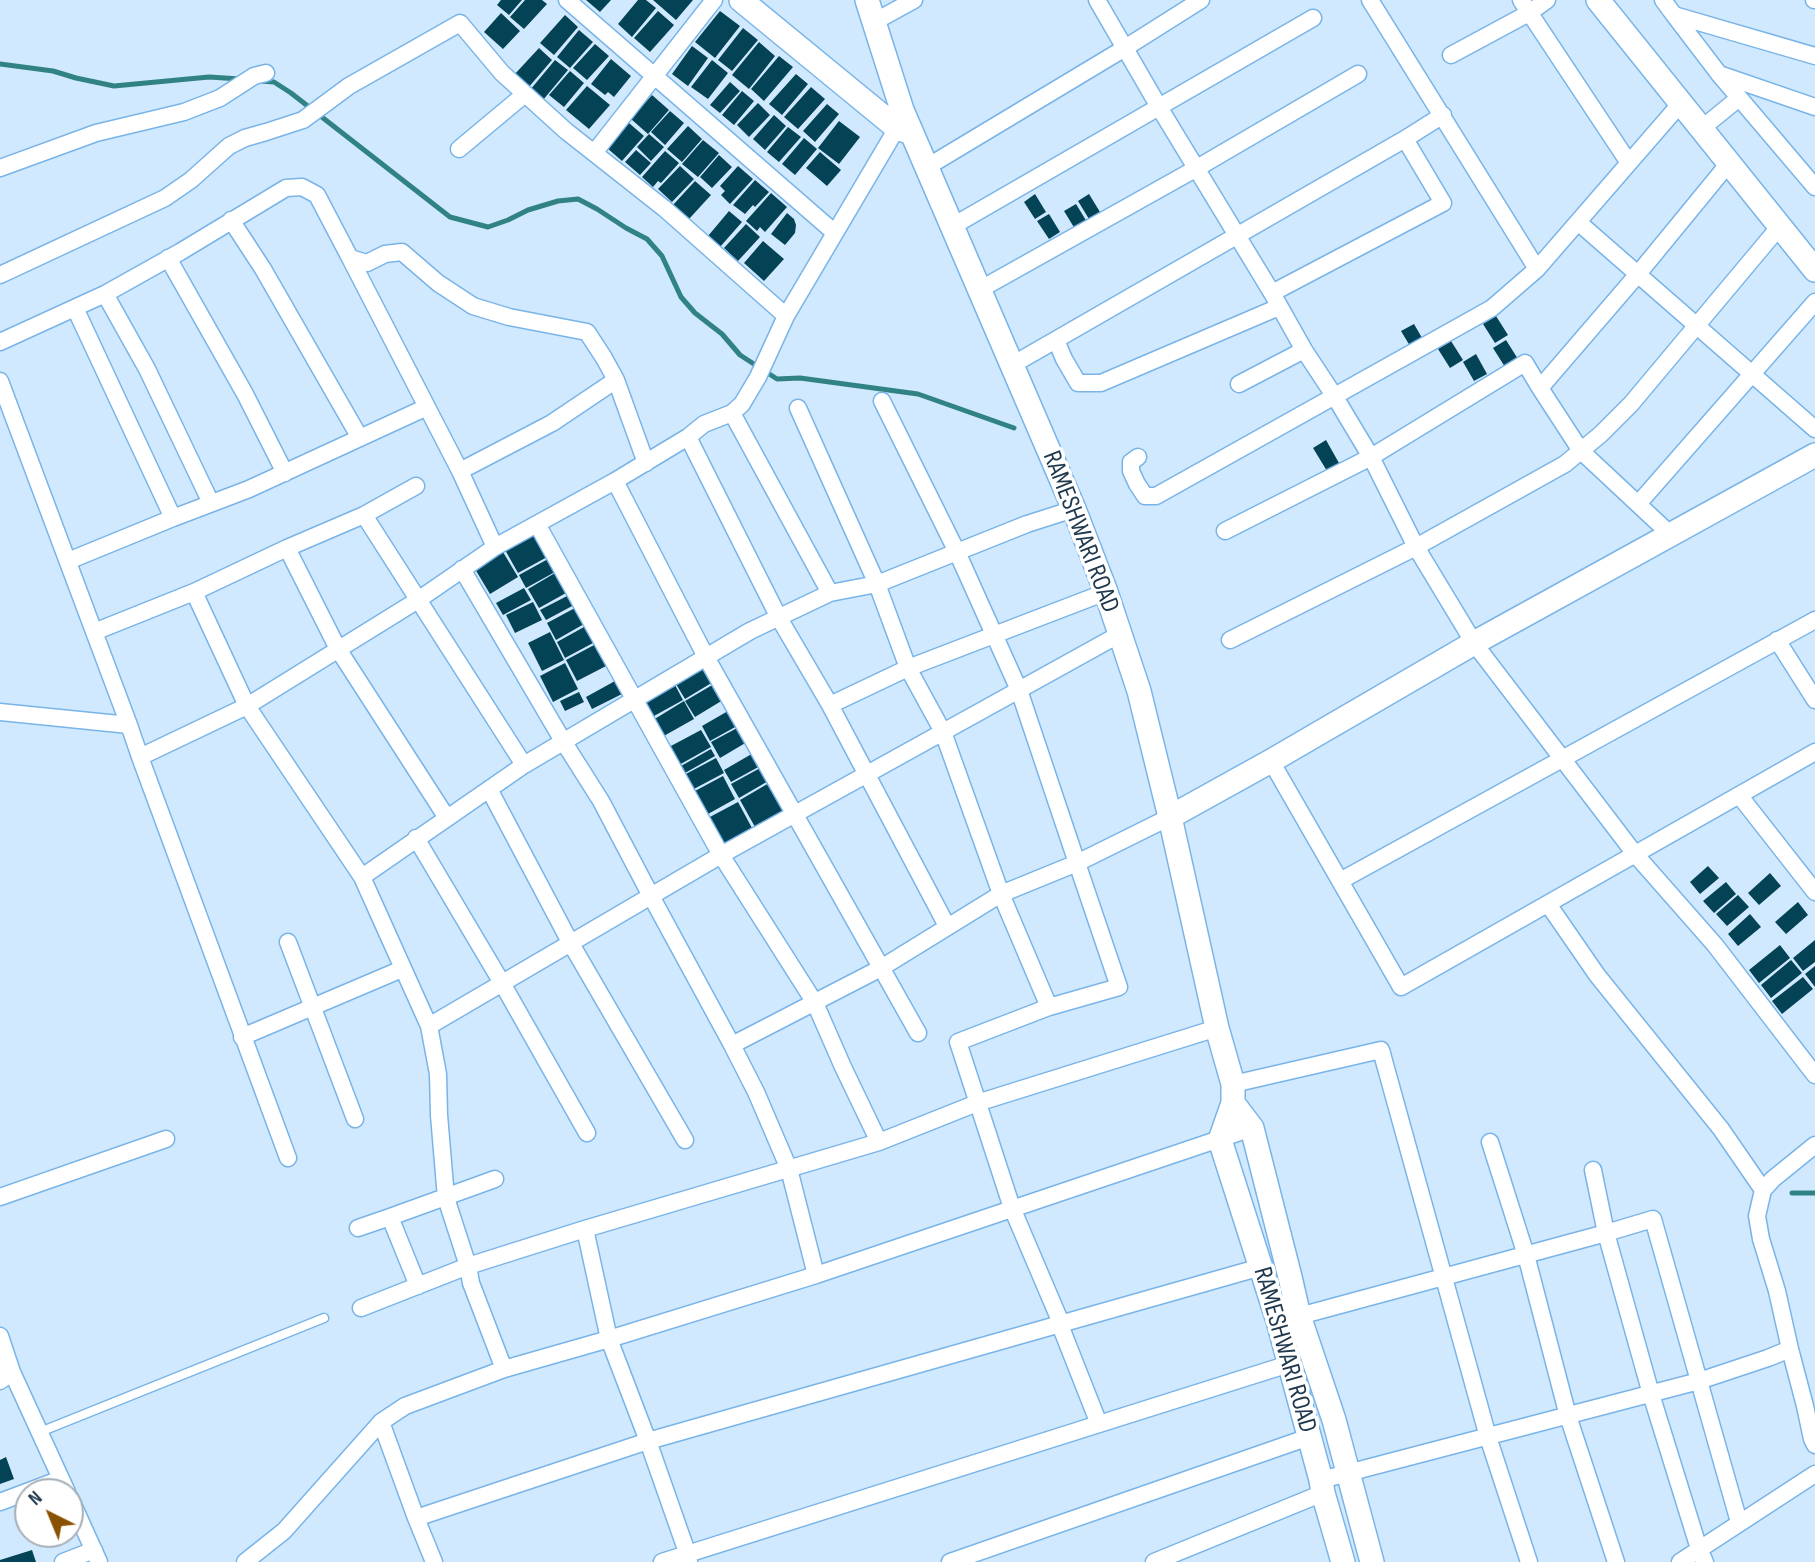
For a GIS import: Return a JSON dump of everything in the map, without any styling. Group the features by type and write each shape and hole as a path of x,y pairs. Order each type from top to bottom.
{"main road":[{"path":"741,0 905,130"},
{"name":"RAMESHWARI ROAD","path":"867,0 902,110 905,130 927,167 1074,509 1106,592 1139,691 1233,1093"},
{"path":"1598,0 1815,270"},
{"path":"1170,817 1474,643 1815,456"},
{"path":"1233,1093 1252,1128 1290,1277 1288,1319 1334,1420 1371,1562"},
{"path":"1220,1140 1233,1093"},
{"name":"RAMESHWARI ROAD","path":"1220,1140 1261,1267 1288,1319 1289,1364 1343,1562"}],"street":[{"path":"567,0 835,233"},
{"path":"594,153 714,0"},
{"path":"874,22 914,0"},
{"path":"1097,0 1304,350 1371,457 1416,547 1474,643 1635,854 1715,945 1815,1075"},
{"path":"927,167 1201,0"},
{"path":"1370,0 1537,269"},
{"path":"1451,55 1525,6 1547,0"},
{"path":"1663,0 1719,74 1815,187"},
{"path":"1525,6 1629,163"},
{"path":"1674,15 1815,56"},
{"path":"951,227 1314,18"},
{"path":"0,275 165,198 191,180 229,146 245,138 303,120 349,86 460,23 502,74 566,131 665,209 786,316"},
{"path":"0,168 96,133 184,112 220,98 260,74"},
{"path":"979,290 1197,168 1357,74"},
{"path":"1719,74 1815,107"},
{"path":"459,149 525,94"},
{"path":"1701,129 1739,98"},
{"path":"1138,457 1131,462 1131,471 1145,496 1156,496 1492,308 1537,269 1681,103"},
{"path":"1012,365 1443,115"},
{"path":"140,757 247,706 418,600 495,547 646,463 704,424 732,413 742,404 762,369 786,316 835,233 905,130"},
{"path":"1056,340 1078,383 1101,383 1275,300 1443,203 1405,139"},
{"path":"1540,388 1729,163"},
{"path":"0,342 105,293 286,188 302,187 317,195 460,471 495,547"},
{"path":"232,220 360,438"},
{"path":"1578,222 1815,429"},
{"path":"1230,640 1416,547 1565,464 1631,404 1780,226"},
{"path":"350,258 367,263 385,254 402,252 438,283 473,306 509,317 587,332 616,380 646,463"},
{"path":"168,258 245,394 285,473"},
{"path":"105,293 147,369 211,503"},
{"path":"1638,504 1815,302"},
{"path":"75,308 173,518"},
{"path":"1239,384 1304,350"},
{"path":"1225,531 1371,457 1525,363 1581,451 1671,535"},
{"path":"460,471 552,423 616,380"},
{"path":"0,381 288,1158"},
{"path":"882,401 996,634 1019,690 1119,988 1049,1007 958,1042 1012,1208 1099,1424"},
{"path":"68,561 250,489 427,407"},
{"path":"798,408 877,584 908,668 943,732 1000,894 1049,1007"},
{"path":"732,413 830,593"},
{"path":"688,437 779,618 830,705 947,926"},
{"path":"615,481 706,657 918,1033"},
{"path":"94,632 194,592 364,515 416,486"},
{"path":"362,877 524,765 750,631 830,593 877,584 1027,524 1074,509"},
{"path":"364,515 524,765"},
{"path":"537,524 721,855 814,1003 879,1142"},
{"path":"287,548 338,649 447,818"},
{"path":"462,569 601,801 732,1045 789,1169 816,1275"},
{"path":"194,592 247,706 362,877 429,1026 438,1074 446,1198 471,1283 504,1369"},
{"path":"830,705 908,668 1106,592"},
{"path":"1340,881 1815,620"},
{"path":"429,1026 721,855 1119,634"},
{"path":"1777,640 1815,700"},
{"path":"0,712 129,725"},
{"path":"1271,761 1401,987 1815,752"},
{"path":"489,789 570,942 685,1140"},
{"path":"1739,795 1815,892"},
{"path":"732,1045 881,968 1000,894 1077,863 1170,817"},
{"path":"416,838 502,982 587,1133"},
{"path":"1548,904 1597,975 1721,1129 1763,1191"},
{"path":"288,942 355,1119"},
{"path":"242,1037 402,969"},
{"path":"361,1308 468,1266 879,1142 977,1103 1217,1028"},
{"path":"1233,1093 1381,1049 1488,1437 1529,1562"},
{"path":"245,1562 284,1531 381,1422 405,1406 504,1369 816,1275 1252,1128"},
{"path":"0,1197 166,1139"},
{"path":"1490,1142 1526,1255 1568,1416 1616,1562"},
{"path":"1815,1145 1773,1179 1763,1191 1757,1216 1815,1446"},
{"path":"1593,1170 1605,1233 1651,1394 1702,1556"},
{"path":"359,1228 495,1179"},
{"path":"390,1217 418,1286"},
{"path":"1288,1319 1653,1219 1739,1522"},
{"path":"584,1229 609,1339 688,1558"},
{"path":"416,1518 648,1441 1261,1267"},
{"path":"0,1336 4,1374 40,1432 61,1478"},
{"path":"1154,1562 1348,1473 1699,1381 1790,1349"},
{"path":"662,1562 688,1558 1289,1364"},
{"path":"381,1422 434,1562"},
{"path":"950,1562 1309,1437"},
{"path":"1680,1562 1702,1556 1739,1522 1815,1474"},
{"path":"63,1562 96,1556 84,1530"}],"lane":[{"path":"40,1432 324,1318"}],"building":[{"path":"501,0 522,0 509,15 497,5"},
{"path":"525,0 542,0 547,4 524,29 510,17"},
{"path":"586,0 611,0 600,12"},
{"path":"638,0 646,0 656,8 632,37 618,24"},
{"path":"653,0 693,0 676,20"},
{"path":"658,11 674,25 650,52 634,38"},
{"path":"720,11 740,26 715,58 695,42"},
{"path":"501,13 520,31 503,49 484,32"},
{"path":"565,15 578,27 554,55 540,43"},
{"path":"743,28 758,40 732,71 718,60"},
{"path":"579,30 593,42 570,68 557,57"},
{"path":"759,42 775,56 749,89 732,75"},
{"path":"595,44 609,56 587,80 573,68"},
{"path":"692,46 708,58 688,86 672,74"},
{"path":"539,48 552,60 528,88 514,75"},
{"path":"779,56 793,67 764,101 751,89"},
{"path":"611,59 631,76 614,97 608,92 605,95 591,84"},
{"path":"555,60 568,70 543,100 530,90"},
{"path":"712,60 728,73 708,99 691,87"},
{"path":"570,71 584,83 564,107 549,95"},
{"path":"796,74 808,84 782,115 769,104"},
{"path":"730,82 740,91 720,113 710,105"},
{"path":"587,86 610,105 589,129 566,110"},
{"path":"811,87 825,99 798,129 784,117"},
{"path":"742,91 754,101 734,125 722,115"},
{"path":"652,95 669,110 648,134 631,119"},
{"path":"758,103 770,115 749,137 737,125"},
{"path":"827,104 839,114 815,142 803,131"},
{"path":"670,111 684,123 665,145 651,132"},
{"path":"774,115 786,126 765,150 753,139"},
{"path":"839,121 860,137 839,164 818,148"},
{"path":"629,123 644,136 622,161 607,148"},
{"path":"688,126 702,139 682,162 667,149"},
{"path":"788,127 801,137 779,162 767,152"},
{"path":"649,134 664,147 651,161 637,147"},
{"path":"804,138 817,149 795,175 782,164"},
{"path":"703,140 719,153 698,177 682,164"},
{"path":"636,150 651,163 640,175 625,162"},
{"path":"665,151 679,163 661,183 658,181 653,187 642,177"},
{"path":"820,152 841,170 827,186 806,168"},
{"path":"719,155 732,167 712,188 700,177"},
{"path":"680,166 694,179 672,202 658,189"},
{"path":"738,166 753,179 730,204 721,195 725,191 720,186"},
{"path":"755,180 769,192 745,214 733,205"},
{"path":"695,181 711,195 689,219 673,205"},
{"path":"771,193 787,207 765,232 760,227 757,231 746,221"},
{"path":"1035,194 1046,212 1035,219 1024,202"},
{"path":"1089,194 1100,212 1089,219 1078,201"},
{"path":"1076,204 1087,222 1075,229 1064,211"},
{"path":"729,211 742,222 720,247 708,236"},
{"path":"787,213 796,225 795,233 785,245 771,234"},
{"path":"1049,214 1060,232 1049,239 1037,221"},
{"path":"746,224 760,237 738,261 724,248"},
{"path":"763,241 784,259 764,281 744,263"},
{"path":"1496,316 1508,335 1495,343 1483,324"},
{"path":"1414,324 1425,343 1413,351 1401,331"},
{"path":"1506,340 1518,359 1505,367 1493,348"},
{"path":"1451,341 1463,360 1450,368 1438,349"},
{"path":"1476,354 1487,374 1474,381 1463,362"},
{"path":"1326,440 1339,463 1327,471 1313,448"},
{"path":"535,531 549,556 518,573 504,548"},
{"path":"503,552 518,577 490,594 475,569"},
{"path":"548,559 555,572 526,588 519,575"},
{"path":"555,573 566,593 539,608 528,589"},
{"path":"524,588 531,600 503,615 496,603"},
{"path":"569,595 574,605 546,620 540,610"},
{"path":"533,602 542,620 515,633 506,615"},
{"path":"575,608 584,624 556,640 547,623"},
{"path":"584,627 593,643 565,658 557,642"},
{"path":"550,632 564,660 542,671 528,643"},
{"path":"596,644 608,665 577,681 566,660"},
{"path":"565,663 578,689 553,702 540,676"},
{"path":"704,667 713,682 685,699 676,684"},
{"path":"615,681 622,694 592,709 586,697"},
{"path":"714,684 723,700 695,717 685,701"},
{"path":"675,685 683,700 654,716 646,702"},
{"path":"579,692 584,702 565,711 560,701"},
{"path":"684,701 694,719 662,737 653,720"},
{"path":"728,711 737,726 710,741 702,726"},
{"path":"739,727 747,742 720,758 711,742"},
{"path":"701,730 711,747 679,765 669,747"},
{"path":"711,749 715,756 685,773 681,766"},
{"path":"755,752 762,765 731,782 724,770"},
{"path":"716,758 724,773 692,790 684,775"},
{"path":"762,767 770,780 739,798 731,784"},
{"path":"723,776 735,799 708,814 695,791"},
{"path":"769,783 785,810 755,827 740,800"},
{"path":"738,802 752,828 723,844 708,818"},
{"path":"1708,866 1719,878 1700,894 1690,882"},
{"path":"1770,873 1781,886 1759,905 1748,893"},
{"path":"1726,882 1736,894 1714,913 1703,901"},
{"path":"1738,895 1749,907 1727,926 1716,914"},
{"path":"1798,902 1808,915 1786,934 1775,922"},
{"path":"1750,914 1761,927 1738,946 1728,934"},
{"path":"1815,940 1815,962 1803,971 1793,958"},
{"path":"1780,945 1790,958 1759,983 1749,970"},
{"path":"1791,960 1802,973 1771,998 1761,985"},
{"path":"1815,966 1815,987 1805,974"},
{"path":"1803,977 1813,989 1782,1014 1772,1001"},
{"path":"6,1457 14,1479 0,1484 0,1460"},
{"path":"32,1550 36,1562 0,1562 0,1560"}],"waterway":[{"path":"0,64 53,71 114,86 209,77 240,79"},
{"path":"260,81 274,82 291,93 450,217 488,227 558,201 578,199 597,209 647,239 662,256 681,297 695,313 722,334 740,355 777,379 800,378 918,394 1014,428"},
{"path":"1792,1193 1815,1193"}]}
